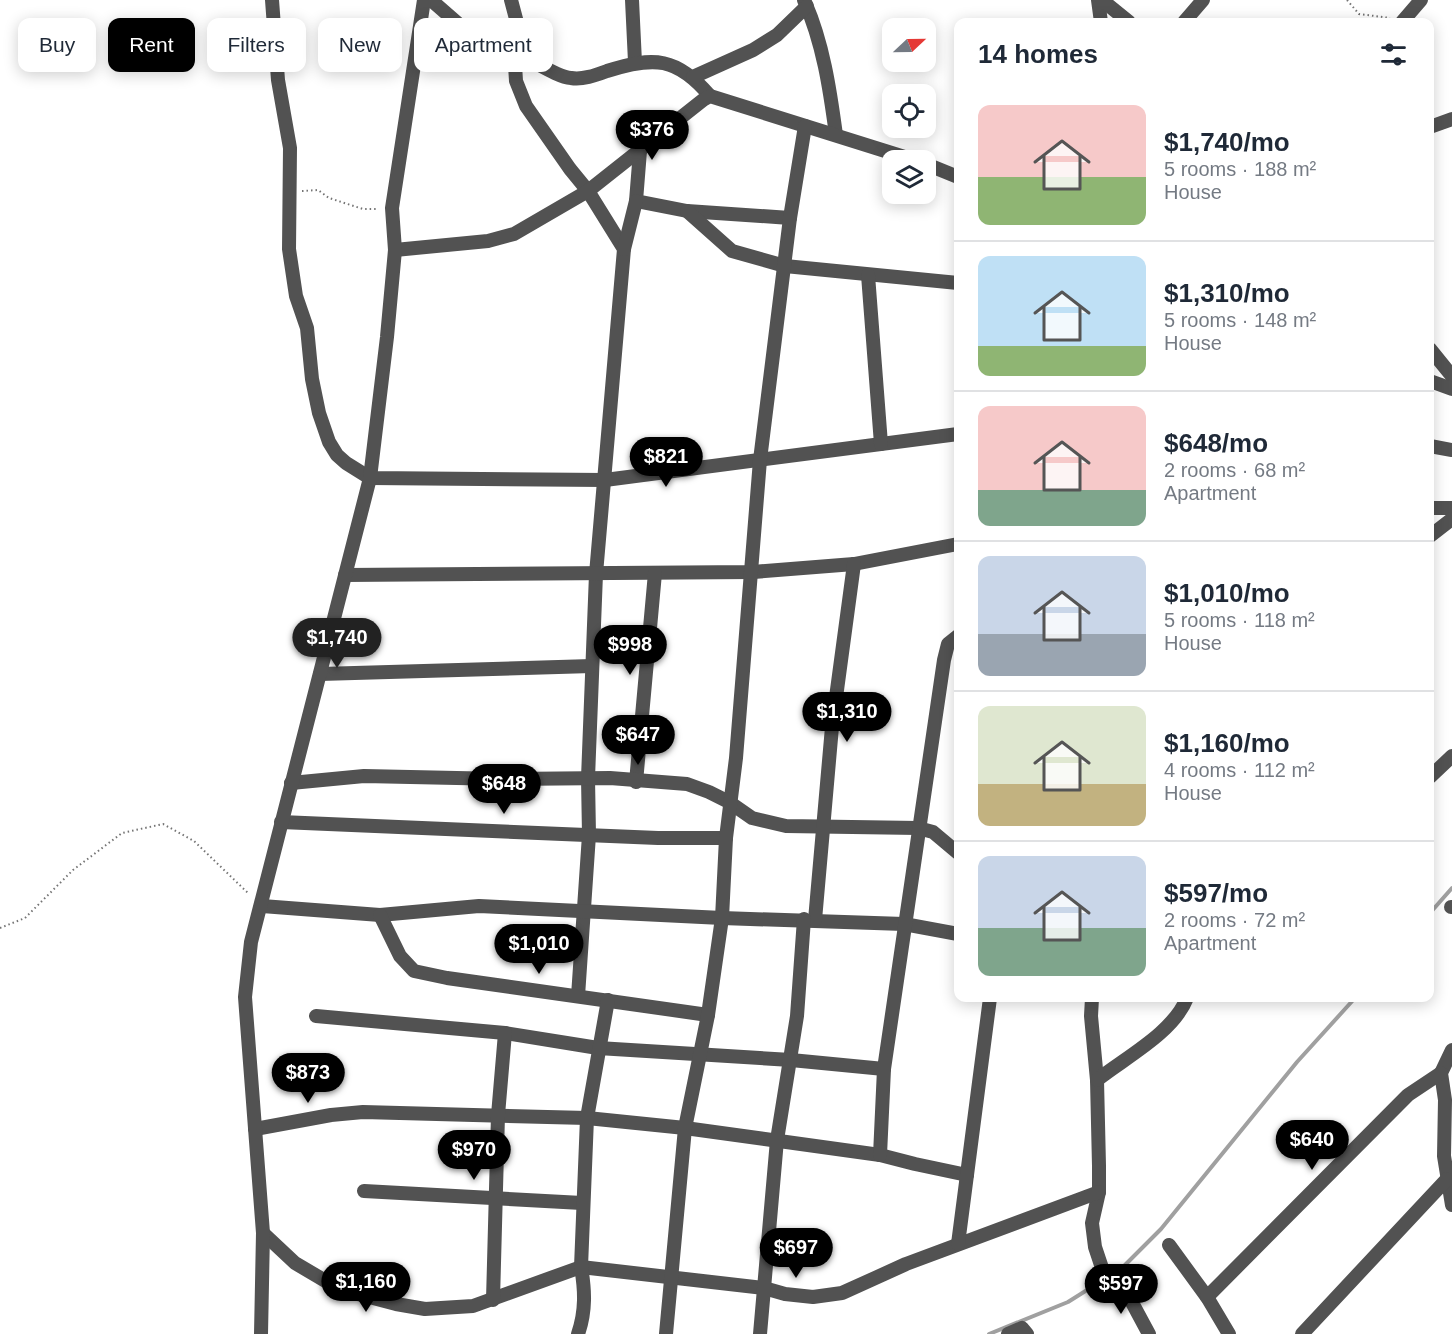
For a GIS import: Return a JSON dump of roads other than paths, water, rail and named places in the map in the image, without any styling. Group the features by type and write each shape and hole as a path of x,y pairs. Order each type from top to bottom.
{"street":[{"path":"272,0 278,80 290,148 289,249 296,296 307,328 312,380 319,413 329,442 337,455 370,478 605,480 954,435"},
{"path":"261,1334 263,1233 245,997 251,942 370,478 395,250 392,208 424,0"},
{"path":"431,0 452,18"},
{"path":"511,0 516,18"},
{"path":"632,0 635,62"},
{"path":"1100,0 1101,18"},
{"path":"1100,0 1125,18"},
{"path":"1406,18 1421,0"},
{"path":"693,77 777,35 806,3"},
{"path":"806,3 820,48 836,135"},
{"path":"1187,18 1196,4"},
{"path":"551,72 569,78 582,78 635,62 666,63 693,77 710,96 883,150"},
{"path":"517,72 516,81 526,106 570,170 588,191 624,249"},
{"path":"395,250 488,241 514,234 588,191 710,96"},
{"path":"1434,126 1452,119"},
{"path":"666,1334 685,1128 708,1015 722,918 726,838 736,758 753,572 760,460 790,218 805,126"},
{"path":"578,996 589,835 588,778 596,574 624,249 636,201 640,151"},
{"path":"936,168 954,175"},
{"path":"636,201 687,211 790,218"},
{"path":"687,211 732,250 785,266 954,283"},
{"path":"868,275 881,444"},
{"path":"1434,354 1452,376"},
{"path":"1434,382 1452,389"},
{"path":"1434,447 1452,450"},
{"path":"1434,508 1452,508"},
{"path":"1434,533 1452,519"},
{"path":"345,575 753,572 854,564 954,545"},
{"path":"760,1334 777,1140 791,1060 824,828 832,727 854,564"},
{"path":"636,782 655,573"},
{"path":"880,1155 884,1069 904,924 944,660 948,644 954,639"},
{"path":"320,674 592,666"},
{"path":"1434,773 1452,756"},
{"path":"291,783 364,776 588,778 687,784 729,802 752,818 786,826 918,828 933,832 954,850"},
{"path":"281,822 589,835 726,838"},
{"path":"262,906 380,915 479,906 904,924 954,933"},
{"path":"380,915 400,956 414,970 447,978 708,1015"},
{"path":"578,1334 583,1318 585,1289 581,1267 587,1118 608,1000"},
{"path":"958,1244 989,1002"},
{"path":"1092,1002 1090,1016 1097,1080 1099,1192 1092,1223 1095,1247 1102,1268"},
{"path":"1097,1080 1159,1034 1177,1017 1185,1002"},
{"path":"316,1016 505,1033 598,1048 791,1060 884,1069"},
{"path":"493,1300 498,1115 505,1033"},
{"path":"1207,1298 1408,1095 1441,1073 1452,1050"},
{"path":"1441,1073 1448,1129 1444,1156 1452,1205"},
{"path":"255,1129 331,1115 363,1112 587,1118 685,1128 880,1155 967,1175"},
{"path":"1302,1334 1447,1179"},
{"path":"364,1191 582,1203"},
{"path":"263,1233 295,1263 339,1288 359,1295 425,1309 473,1306 581,1267 764,1288 785,1294 813,1297 842,1293 958,1244 1099,1192"},
{"path":"1169,1245 1207,1298 1229,1334"},
{"path":"1121,1282 1149,1334"},
{"path":"1008,1334 1022,1328 1027,1334"}],"waterway":[{"path":"1434,908 1452,888"},
{"path":"989,1334 1068,1302 1122,1268 1161,1229 1297,1062 1351,1002"}]}
